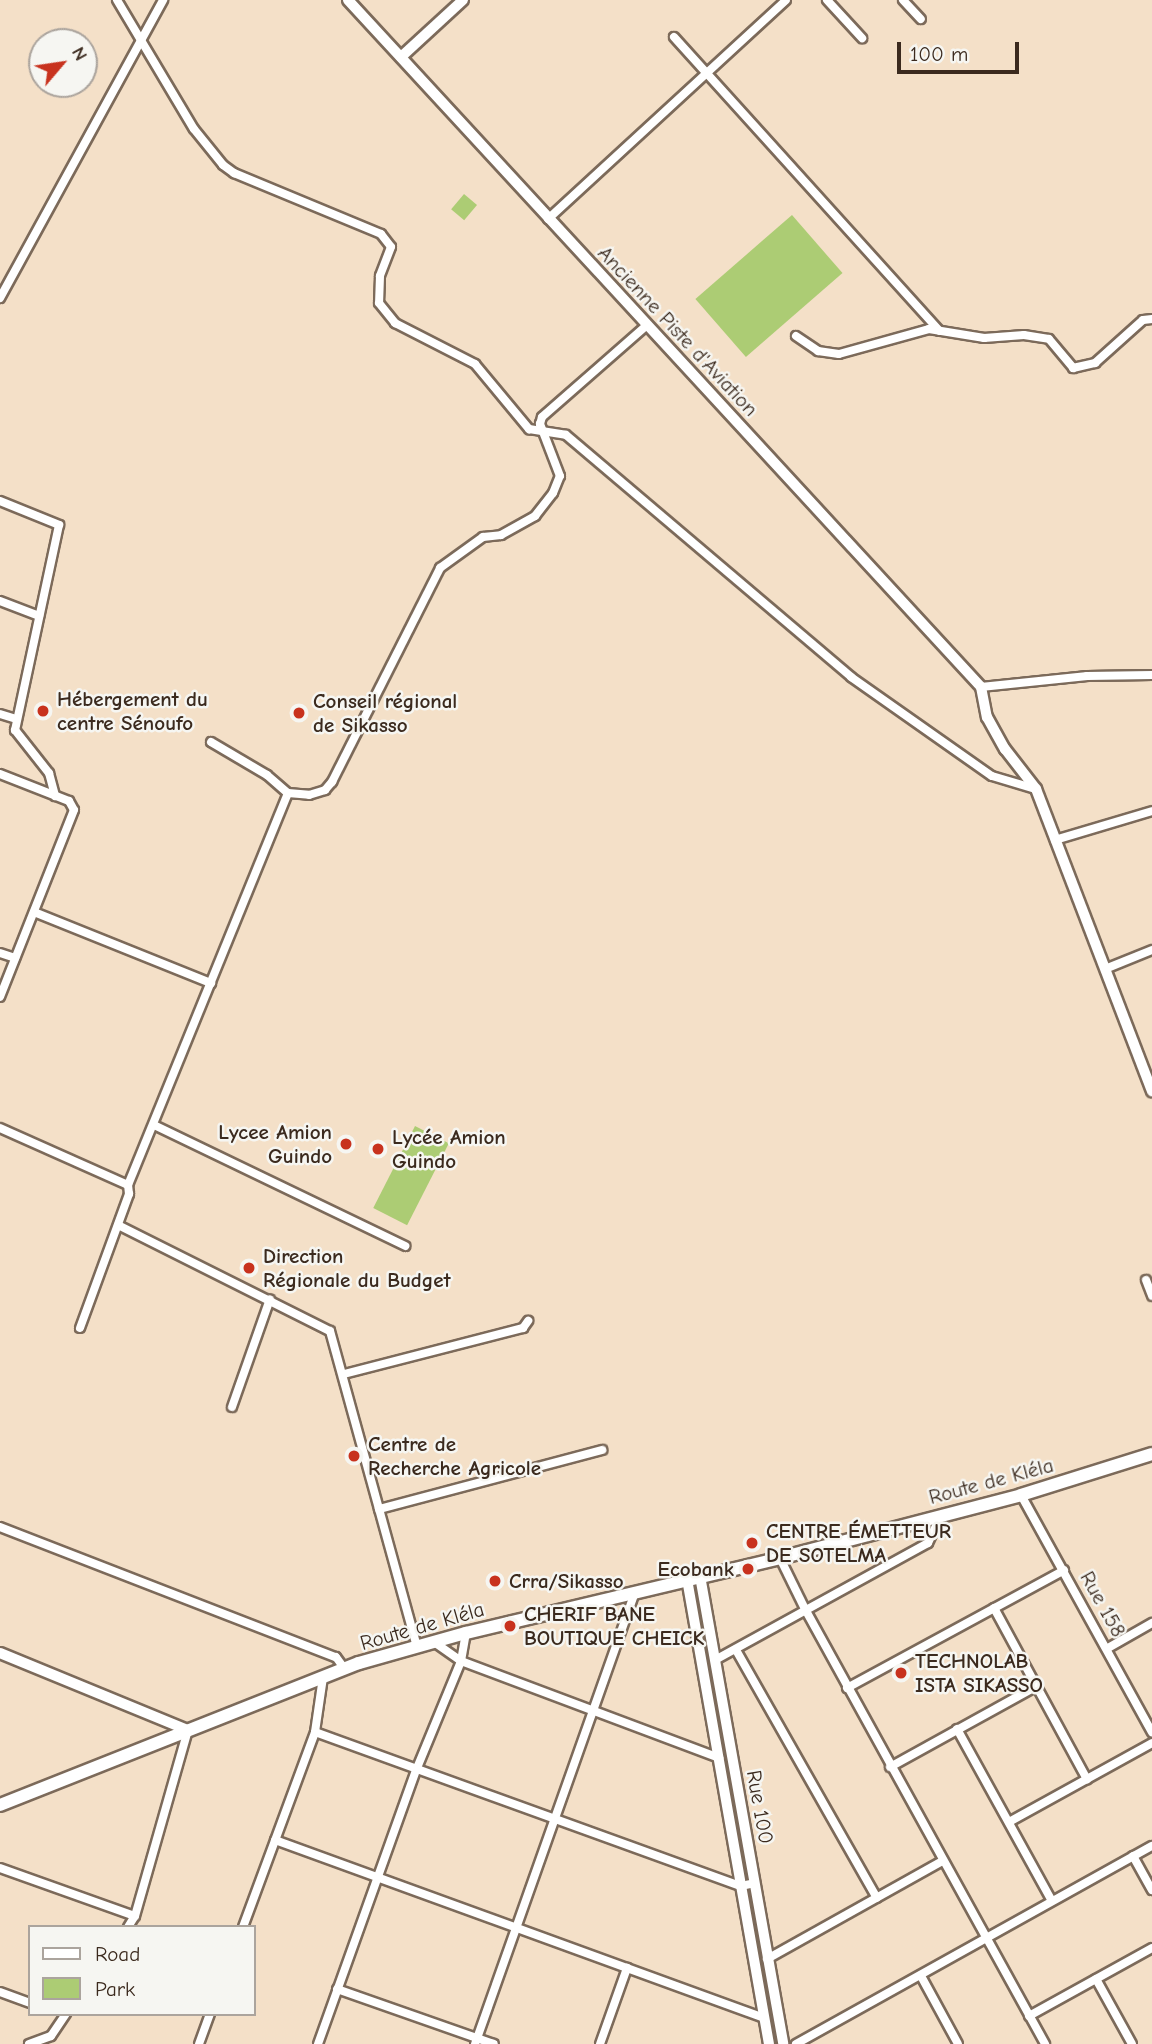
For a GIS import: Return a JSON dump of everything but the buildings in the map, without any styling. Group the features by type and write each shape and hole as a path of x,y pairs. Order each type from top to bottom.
{"main road":[{"name":"Route de Kléla","path":"0,1805 344,1668 466,1633 780,1558 1021,1495 1152,1454"}],"street":[{"path":"117,0 194,129 223,165 234,173 381,234 391,247 380,276 379,303 395,323 475,364 529,429 566,435 851,677 992,776 1036,789"},
{"path":"0,298 3,280 163,0"},
{"path":"401,57 463,0"},
{"path":"548,219 786,0"},
{"path":"827,0 862,37"},
{"path":"904,0 921,19"},
{"name":"Ancienne Piste d'Aviation","path":"354,2 548,219 981,687"},
{"path":"674,37 940,331"},
{"path":"796,336 818,351 839,354 929,329 984,338 1024,335 1049,339 1073,368 1095,363 1143,320 1152,319"},
{"path":"211,742 267,775 288,793 318,794 332,782 440,568 483,537 500,535 535,516 553,493 561,476 540,424 542,418 646,325"},
{"path":"0,501 58,525 16,719 18,737 49,773 55,796"},
{"path":"0,601 39,616"},
{"path":"1152,676 1087,676 981,687 986,718 1005,749 1036,789 1152,1091"},
{"path":"0,714 16,719"},
{"path":"0,774 71,804 73,814 0,997"},
{"path":"80,1328 129,1194 128,1185 288,793"},
{"path":"1055,840 1152,811"},
{"path":"34,912 211,983"},
{"path":"1105,969 1152,950"},
{"path":"0,953 15,958"},
{"path":"154,1125 405,1246"},
{"path":"0,1128 128,1185"},
{"path":"118,1225 330,1331 417,1646"},
{"path":"1146,1280 1152,1296"},
{"path":"232,1407 270,1299"},
{"path":"344,1374 523,1328 528,1321"},
{"path":"379,1509 602,1450"},
{"name":"Rue 158","path":"1021,1495 1108,1648 1152,1732"},
{"path":"715,1660 928,1543 941,1515"},
{"path":"0,1527 335,1657 344,1668"},
{"path":"780,1558 942,1861 1045,2044"},
{"path":"848,1688 1064,1570"},
{"path":"693,1578 719,1758 769,2044"},
{"name":"Rue 100","path":"693,1578 715,1660 783,2044"},
{"path":"476,2041 635,1591"},
{"path":"994,1608 1087,1779"},
{"path":"1108,1648 1152,1623"},
{"path":"317,2044 376,1877 461,1661 466,1633"},
{"path":"434,1642 461,1661 719,1758"},
{"path":"736,1650 877,1898"},
{"path":"0,1653 188,1730 135,1916 129,1925"},
{"path":"244,1925 315,1732 323,1677"},
{"path":"891,1766 1037,1686"},
{"path":"957,1729 1052,1901"},
{"path":"315,1732 741,1886 755,1883"},
{"path":"1009,1822 1152,1743"},
{"path":"275,1840 764,2018"},
{"path":"796,2044 1152,1846"},
{"path":"1133,1856 1152,1890"},
{"path":"767,1959 942,1861"},
{"path":"0,1868 135,1916"},
{"path":"1030,2016 1152,1948"},
{"path":"600,2044 627,1968"},
{"path":"920,1976 958,2044"},
{"path":"1096,1979 1132,2044"},
{"path":"337,1989 476,2041 494,2044"},
{"path":"0,1992 28,2002"},
{"path":"29,2044 51,2036 62,2016"},
{"path":"199,2044 209,2016"},
{"path":"51,2036 58,2044"}],"green space":[{"path":"464,194 477,205 464,220 451,209"},
{"path":"792,215 843,273 746,357 695,299"},
{"path":"415,1126 449,1143 407,1225 373,1208"}],"place":[{"name":"Hébergement du centre Sénoufo","path":"43,711"},
{"name":"Conseil régional de Sikasso","path":"299,713"},
{"name":"Lycee Amion Guindo","path":"346,1144"},
{"name":"Lycée Amion Guindo","path":"378,1149"},
{"name":"Direction Régionale du Budget","path":"249,1268"},
{"name":"Centre de Recherche Agricole","path":"354,1456"},
{"name":"CENTRE ÉMETTEUR DE SOTELMA","path":"752,1543"},
{"name":"Ecobank","path":"748,1569"},
{"name":"Crra/Sikasso","path":"495,1581"},
{"name":"CHERIF BANE BOUTIQUE CHEICK","path":"510,1626"},
{"name":"TECHNOLAB ISTA SIKASSO","path":"901,1673"}]}
